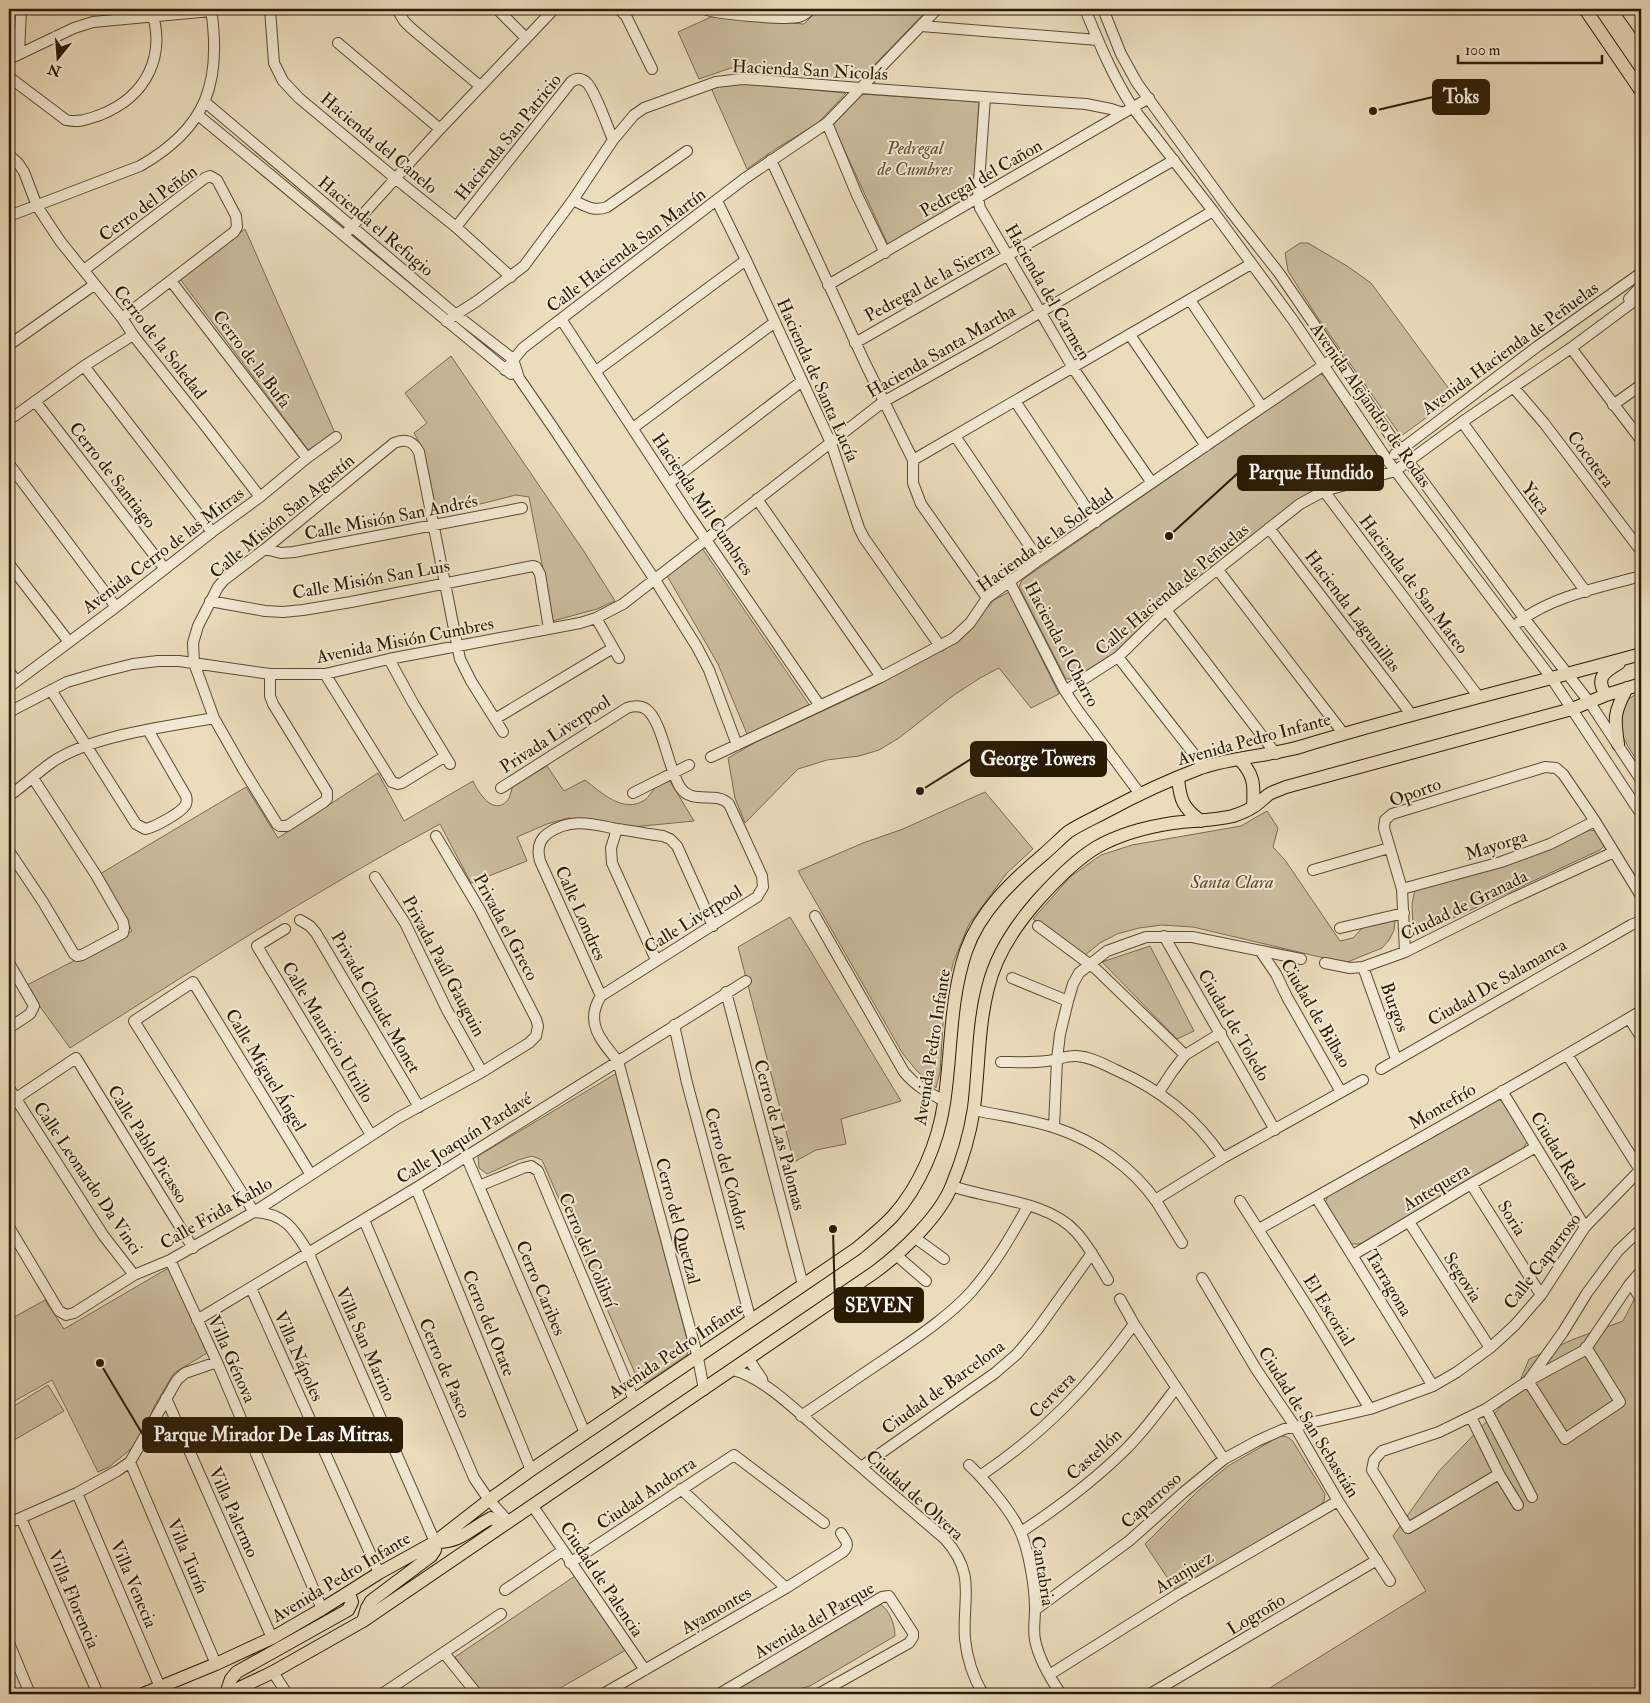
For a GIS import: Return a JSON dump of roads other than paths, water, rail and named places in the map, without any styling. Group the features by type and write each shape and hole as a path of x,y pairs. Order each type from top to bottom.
{"main road":[{"path":"1585,9 1641,90"},
{"path":"1626,9 1641,30"},
{"path":"1606,696 1600,686 1604,674 1636,655"},
{"name":"Avenida Pedro Infante","path":"143,1694 216,1664 272,1638 349,1593 379,1573 435,1542 531,1470 856,1249 882,1227 899,1209 915,1185 932,1149 940,1125 945,1101 955,993 968,946 981,922 998,898 1020,874 1069,832 1140,794 1204,767 1276,754 1411,714 1636,655"},
{"path":"227,1694 273,1672 364,1622 532,1505 733,1370 875,1272 896,1255 937,1210 952,1186 974,1110 984,1009 988,987 996,962 1008,939 1026,914 1046,891 1078,861 1103,844 1131,832 1174,823 1216,820 1235,815 1252,807 1270,794 1286,788 1572,709 1641,684"},
{"path":"1618,744 1615,722 1616,711 1627,688"},
{"path":"1240,760 1251,775 1254,784 1252,807"},
{"path":"1178,778 1182,802 1188,811 1201,821"},
{"path":"364,1622 367,1608 371,1601 431,1556 435,1550 435,1542 447,1543 457,1539 491,1518 505,1525"},
{"path":"227,1694 231,1680 237,1672 348,1610 352,1602 349,1593"}],"street":[{"path":"19,54 21,9"},
{"name":"Hacienda del Canelo","path":"270,9 274,63 283,81 299,98 456,227 511,277"},
{"path":"397,9 411,28 480,86"},
{"path":"496,9 526,38"},
{"path":"344,236 440,129 554,9"},
{"path":"619,9 626,16 652,69"},
{"path":"705,9 718,13 791,18 803,16 811,9"},
{"name":"Calle Hacienda San Martín","path":"506,370 523,348 771,160 827,123 937,9"},
{"name":"Avenida Alejandro de Rodas","path":"1085,9 1114,76 1133,108 1213,211 1293,320 1395,471 1552,678 1641,814"},
{"name":"Avenida Alejandro de Rodas","path":"1102,9 1129,70 1148,98 1231,212 1279,273 1400,450 1524,618 1590,702 1641,780"},
{"path":"9,59 83,24 152,12 211,10 215,46 212,81 198,116 168,147 147,162 122,174 9,216"},
{"path":"9,77 66,120 82,121 112,110 131,98 147,79 155,54 156,38 152,12"},
{"path":"921,26 1098,40"},
{"path":"338,43 440,129"},
{"name":"Hacienda San Nicolás","path":"446,321 477,301 524,266 573,200 612,140 634,115 644,108 716,82 742,78 1086,104 1123,113"},
{"name":"Hacienda San Patricio","path":"456,227 571,82 576,79 580,79 589,85 612,140"},
{"name":"Hacienda del Carmen","path":"985,97 978,198 984,214 1073,368 1152,483"},
{"name":"Pedregal del Cañon","path":"828,285 1148,98"},
{"name":"Hacienda el Refugio","path":"205,102 455,314 513,359 519,378 655,580"},
{"name":"Hacienda el Refugio","path":"198,116 506,370 519,378"},
{"path":"827,123 885,253"},
{"path":"573,200 592,209 607,207 687,151"},
{"name":"Cerro de la Soledad","path":"9,155 24,172 37,206 60,241 260,497"},
{"path":"771,160 855,343 913,460 913,483 921,504 987,598"},
{"name":"Pedregal de la Sierra","path":"855,343 1174,160"},
{"name":"Cerro del Peñón","path":"84,270 205,178 210,176 217,180 236,216 237,227 229,237 122,318"},
{"name":"Hacienda de Santa Lucía","path":"717,201 831,443 854,516 862,533 940,646"},
{"name":"Hacienda Santa Martha","path":"655,580 705,539 884,402 1213,211"},
{"path":"596,371 746,260"},
{"path":"913,460 1251,264"},
{"name":"Avenida Hacienda de Peñuelas","path":"1400,450 1538,346 1641,275"},
{"name":"Cerro de la Bufa","path":"171,281 308,458"},
{"path":"9,345 94,285"},
{"path":"1615,314 1641,286"},
{"name":"Avenida Hacienda de Peñuelas","path":"1409,462 1462,422 1572,348 1641,296"},
{"path":"1190,300 1262,407"},
{"name":"Hacienda Mil Cumbres","path":"561,319 705,539 820,706"},
{"path":"633,428 775,322"},
{"path":"9,420 84,366 133,335"},
{"path":"1130,335 1206,446"},
{"path":"1572,348 1641,440"},
{"name":"Hacienda de la Soledad","path":"711,757 881,677 954,638 970,623 987,598 1039,560 1337,356"},
{"path":"84,366 212,532"},
{"path":"669,483 802,381"},
{"path":"1613,405 1641,385"},
{"name":"Cocotera","path":"1514,388 1544,423 1641,551"},
{"name":"Cerro de Santiago","path":"35,401 165,569"},
{"path":"1015,401 1096,522"},
{"name":"Yuca","path":"1462,422 1586,592"},
{"path":"955,436 1039,560"},
{"name":"Avenida Cerro de las Mitras","path":"13,684 336,437"},
{"name":"Calle Misión San Agustín","path":"194,663 193,643 198,626 210,601 224,580 401,440 412,442 420,452 433,526"},
{"path":"1380,475 1388,461 1400,450"},
{"name":"Calle Hacienda de Peñuelas","path":"1065,691 1118,657 1166,610 1300,504 1324,491 1395,471 1409,462"},
{"path":"9,464 116,607"},
{"name":"Hacienda de San Mateo","path":"1324,491 1478,696"},
{"path":"757,499 881,677"},
{"name":"Calle Misión San Andrés","path":"265,549 281,553 294,552 522,508"},
{"path":"433,526 456,646 464,669 503,732"},
{"name":"Hacienda Lagunillas","path":"1269,528 1411,714"},
{"path":"9,564 69,642"},
{"name":"Calle Misión San Luis","path":"210,601 284,612 350,602 528,566 536,567 540,574 548,629"},
{"path":"1218,570 1343,733"},
{"path":"1513,627 1524,618 1551,604 1641,576"},
{"path":"655,580 709,670 737,745"},
{"name":"Avenida Misión Cumbres","path":"9,712 67,682 133,664 158,661 194,663 270,674 324,674 389,659 548,629 596,618 623,604 655,580"},
{"name":"Hacienda el Charro","path":"1010,582 1065,691 1098,739 1140,794"},
{"path":"1166,610 1276,754"},
{"path":"596,618 619,658"},
{"path":"495,719 613,648"},
{"path":"1118,657 1204,767"},
{"path":"324,674 392,782 398,784 447,761 389,659"},
{"path":"194,663 214,718 243,769 277,824 287,826 324,802 328,796 273,704 270,696 270,674"},
{"path":"9,671 13,684"},
{"path":"51,690 136,824 144,829 154,826 181,810 186,804 186,796 148,730"},
{"name":"Privada Liverpool","path":"501,788 627,708 634,706 642,707 652,715 673,772"},
{"path":"9,796 52,763 86,747 124,735 214,718"},
{"path":"633,793 689,765"},
{"name":"Oporto","path":"1405,952 1402,889 1384,828 1386,820 1392,814 1545,767 1556,768 1563,774 1595,821"},
{"name":"Calle Liverpool","path":"601,996 757,897 763,887 762,876 729,804 722,799 690,796 680,788 673,772"},
{"path":"9,852 43,902 74,954 77,956 82,955 123,933 123,922 33,778"},
{"path":"1595,821 1641,896"},
{"name":"Mayorga","path":"1402,889 1501,862 1550,844 1595,821"},
{"name":"Calle Londres","path":"601,996 538,854 540,842 550,832 560,826 573,823 589,823 616,828"},
{"path":"656,960 612,863 610,855 616,828 663,836 674,843 713,926"},
{"name":"Privada el Greco","path":"436,836 480,910 536,1019 538,1026 536,1036"},
{"path":"1313,870 1389,848"},
{"name":"Ciudad de Granada","path":"1324,963 1350,968 1363,967 1405,952 1511,899 1614,852"},
{"name":"Privada Paúl Gauguin","path":"375,877 405,923 447,1010 482,1072"},
{"path":"1340,928 1404,912"},
{"name":"Ciudad De Salamanca","path":"1631,925 1641,915"},
{"path":"814,916 904,1072 926,1092 945,1101"},
{"name":"Privada Claude Monet","path":"300,920 310,926 316,933 419,1107"},
{"name":"Ciudad De Salamanca","path":"1381,1068 1641,921"},
{"path":"1038,926 1096,969 1185,1055"},
{"name":"Calle Mauricio Utrillo","path":"285,929 257,946 371,1135"},
{"name":"Ciudad de Toledo","path":"1164,936 1275,1130"},
{"path":"1054,1127 1060,1034 1073,984 1079,973 1107,951 1146,937 1192,937 1301,959"},
{"name":"Ciudad de Bilbao","path":"1261,952 1276,974 1341,1092"},
{"path":"9,963 34,1006 30,1014 9,1028"},
{"name":"Burgos","path":"1363,967 1396,1059"},
{"path":"1012,978 1068,1002"},
{"name":"Calle Joaquín Pardavé","path":"197,1320 416,1188 674,1024 746,981"},
{"name":"Calle Miguel Ángel","path":"254,1212 134,1021 193,982 311,1175"},
{"name":"Cerro de Las Palomas","path":"726,992 803,1285"},
{"path":"601,996 595,1006 594,1026 618,1061"},
{"name":"Montefrío","path":"1259,1229 1502,1091 1568,1056 1641,1011"},
{"path":"1629,1018 1641,1037"},
{"name":"Cerro del Cóndor","path":"674,1024 687,1083 751,1321"},
{"path":"1159,1092 1185,1055 1221,1033"},
{"name":"Calle Frida Kahlo","path":"9,1227 59,1311 66,1315 74,1313 134,1275 193,1248 254,1212 371,1135 482,1072 529,1043 536,1036"},
{"path":"1001,1062 1038,1062 1071,1056 1086,1058 1142,1082 1159,1092 1186,1116 1208,1138 1223,1158"},
{"path":"1568,1056 1640,1169"},
{"name":"Calle Pablo Picasso","path":"12,1101 76,1058 193,1248"},
{"name":"Cerro del Quetzal","path":"618,1061 698,1358 704,1390"},
{"path":"1155,1200 1223,1158 1363,1080"},
{"name":"Calle Leonardo Da Vinci","path":"9,1088 12,1101 103,1235 134,1275"},
{"name":"Ciudad Real","path":"1502,1091 1585,1227"},
{"path":"974,1110 1054,1127 1100,1149 1122,1165 1139,1181 1155,1200 1182,1243"},
{"name":"Antequera","path":"1353,1256 1536,1147"},
{"name":"Cerro Caribes","path":"466,1156 585,1433"},
{"name":"Cerro del Colibrí","path":"479,1186 523,1168 531,1166 538,1171 634,1400"},
{"name":"Calle Caparroso","path":"1294,1425 1370,1409 1433,1386 1457,1372 1490,1348 1515,1325 1541,1295 1585,1227 1640,1169"},
{"name":"Soria","path":"1471,1184 1541,1295"},
{"path":"952,1186 1051,1214 1076,1232 1092,1253 1108,1280"},
{"name":"Cerro del Otate","path":"416,1188 531,1470"},
{"name":"Tarragona","path":"1316,1197 1433,1386"},
{"name":"El Escorial","path":"1240,1201 1370,1409"},
{"path":"802,1416 926,1331 951,1310 987,1272 1008,1242 1028,1206"},
{"name":"Villa San Marino","path":"254,1212 272,1215 286,1222 294,1230 308,1252 435,1542"},
{"name":"Cerro de Pasco","path":"364,1220 474,1478 505,1525"},
{"name":"Segovia","path":"1409,1222 1490,1348"},
{"path":"1528,1381 1613,1258 1641,1229"},
{"path":"914,1237 944,1258"},
{"name":"Ciudad de Barcelona","path":"861,1467 995,1373 1017,1354 1037,1330 1092,1253"},
{"path":"896,1255 926,1281"},
{"name":"Villa Génova","path":"170,1260 217,1362 322,1609"},
{"path":"1499,1474 1408,1528 1372,1470 1374,1460 1382,1451 1439,1432 1471,1417 1528,1381 1585,1350 1631,1282 1641,1271"},
{"name":"Ciudad de San Sebastián","path":"1202,1278 1256,1369 1294,1425 1338,1501 1390,1580"},
{"path":"1631,1282 1641,1300"},
{"name":"Villa Nápoles","path":"251,1288 379,1573"},
{"path":"1120,1298 1134,1324 1224,1459"},
{"name":"Cervera","path":"980,1476 1037,1434 1078,1394 1110,1357 1134,1324"},
{"path":"1528,1381 1565,1439 1620,1402 1586,1347"},
{"name":"Ciudad de Olvera","path":"748,1358 764,1385"},
{"path":"9,1523 77,1494 130,1462 172,1387 185,1373 217,1362"},
{"name":"Ciudad de Olvera","path":"733,1370 741,1372 764,1385 945,1540 959,1559 965,1576 965,1638 967,1653 976,1682 983,1694"},
{"name":"Castellón","path":"1021,1532 1072,1496 1128,1447 1176,1388"},
{"name":"Villa Palermo","path":"166,1398 272,1638"},
{"path":"1486,1409 1532,1497"},
{"path":"1471,1417 1499,1474 1518,1505"},
{"name":"Caparroso","path":"1035,1610 1129,1541 1224,1459 1257,1441 1294,1425"},
{"name":"Ciudad Andorra","path":"570,1563 731,1456 737,1456 824,1523"},
{"name":"Villa Turín","path":"130,1462 216,1664"},
{"name":"Cantabria","path":"969,1465 980,1476 1021,1532 1029,1561 1035,1610 1034,1639 1049,1676 1061,1694"},
{"path":"681,1489 786,1588"},
{"name":"Villa Venecia","path":"77,1494 160,1686"},
{"name":"Aranjuez","path":"1049,1676 1178,1594 1338,1501"},
{"name":"Ciudad de Palencia","path":"532,1505 645,1670"},
{"name":"Villa Florencia","path":"21,1518 98,1694"},
{"name":"Ayamontes","path":"603,1694 786,1588 843,1552 847,1548 848,1543 841,1533"},
{"path":"505,1590 562,1551"},
{"name":"Logroño","path":"1150,1694 1377,1560"},
{"name":"Avenida del Parque","path":"720,1694 882,1597 890,1597 913,1633 910,1642 816,1694"},
{"path":"382,1694 501,1614"},
{"path":"9,1643 30,1694"},
{"path":"444,1653 476,1694"},
{"path":"273,1672 287,1694"}],"place":[{"name":"Toks","path":"1373,111"},
{"name":"Parque Hundido","path":"1169,536"},
{"name":"George Towers","path":"920,791"},
{"name":"SEVEN","path":"833,1229"},
{"name":"Parque Mirador De Las Mitras.","path":"100,1363"}],"park label":[{"name":"Pedregal de Cumbres","path":"915,158"},
{"name":"Santa Clara","path":"1232,882"}]}
